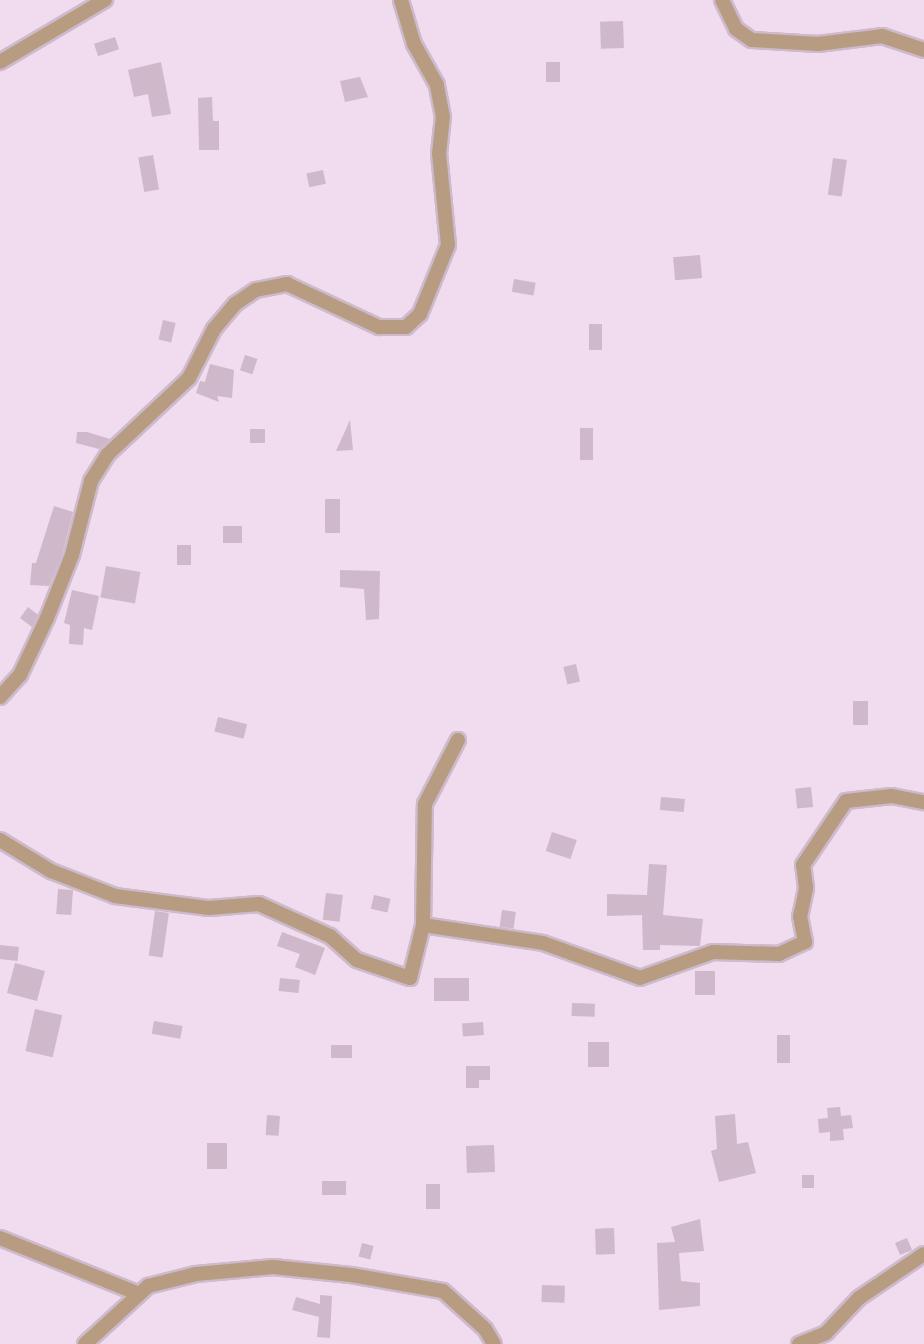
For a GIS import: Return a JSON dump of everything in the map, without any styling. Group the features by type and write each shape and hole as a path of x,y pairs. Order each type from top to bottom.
{"street":[{"path":"0,62 106,0"},
{"path":"0,697 20,675 47,618 72,555 91,481 107,455 189,378 214,329 235,304 268,286 294,285 389,328 415,321 429,299 448,244 439,154 443,117 438,85 414,44 401,0"},
{"path":"722,0 736,29 752,40 807,44 882,36 924,50"},
{"path":"0,841 51,870 107,894 209,908 259,904 330,936 357,960 410,978 423,926 425,804 458,740"},
{"path":"423,926 542,943 640,978 713,951 779,954 805,942 800,917 806,888 803,865 846,801 892,796 924,802"},
{"path":"0,1238 137,1293"},
{"path":"799,1344 826,1333 859,1298 924,1254"},
{"path":"85,1344 137,1293 157,1283 234,1268 351,1275 443,1291 485,1329 494,1344"}],"building":[{"path":"623,21 624,48 601,49 600,22"},
{"path":"115,37 119,49 98,56 94,44"},
{"path":"161,62 171,114 152,117 148,94 134,97 128,70"},
{"path":"546,62 560,62 560,82 546,82"},
{"path":"360,77 368,97 345,102 340,81"},
{"path":"212,97 213,121 219,121 219,150 199,150 198,98"},
{"path":"153,155 159,189 144,192 138,158"},
{"path":"833,158 847,160 842,197 828,195"},
{"path":"323,170 326,184 309,187 306,174"},
{"path":"700,255 702,278 675,280 673,257"},
{"path":"514,279 536,283 533,296 512,292"},
{"path":"163,320 176,323 171,342 159,339"},
{"path":"589,324 602,324 602,350 589,350"},
{"path":"245,355 257,359 252,374 240,370"},
{"path":"210,364 234,370 232,398 217,396 219,402 196,393 200,381 205,382"},
{"path":"350,420 353,450 336,451"},
{"path":"580,428 593,428 593,460 580,460"},
{"path":"250,429 265,429 265,443 250,443"},
{"path":"77,432 110,439 99,449 76,443"},
{"path":"325,499 340,499 340,533 325,533"},
{"path":"54,506 73,512 62,555 49,586 30,585 32,563 36,563"},
{"path":"223,526 242,526 242,543 223,543"},
{"path":"177,545 191,545 191,565 177,565"},
{"path":"106,566 140,572 135,604 100,598"},
{"path":"340,570 380,571 379,619 366,620 364,589 340,587"},
{"path":"72,590 99,596 92,630 84,628 83,645 69,644 70,625 64,623"},
{"path":"28,607 38,615 32,627 20,618"},
{"path":"576,664 580,682 567,684 563,667"},
{"path":"853,701 868,701 868,725 853,725"},
{"path":"218,717 247,724 243,739 214,732"},
{"path":"811,787 813,807 797,809 795,789"},
{"path":"661,797 685,799 684,812 660,810"},
{"path":"552,832 577,840 571,859 546,851"},
{"path":"649,864 667,865 663,915 703,919 700,946 660,945 660,950 643,950 642,915 607,916 607,894 647,895"},
{"path":"58,889 73,890 71,915 56,914"},
{"path":"326,893 343,895 340,922 323,920"},
{"path":"374,895 391,899 387,912 371,909"},
{"path":"502,910 516,912 513,929 500,927"},
{"path":"155,911 169,913 163,958 149,956"},
{"path":"282,932 325,948 315,975 295,967 300,954 277,946"},
{"path":"0,945 19,947 17,961 0,959"},
{"path":"15,963 45,971 37,1001 7,993"},
{"path":"695,971 715,971 715,995 695,995"},
{"path":"280,978 300,980 299,993 279,991"},
{"path":"434,978 469,978 469,1001 434,1001"},
{"path":"572,1003 595,1004 595,1017 572,1016"},
{"path":"35,1009 62,1015 53,1057 25,1051"},
{"path":"154,1021 183,1026 180,1039 152,1034"},
{"path":"483,1022 484,1035 463,1036 462,1023"},
{"path":"777,1035 790,1035 790,1063 777,1063"},
{"path":"588,1042 609,1042 609,1067 588,1067"},
{"path":"331,1045 352,1045 352,1058 331,1058"},
{"path":"466,1066 490,1066 490,1080 479,1080 479,1088 466,1088"},
{"path":"840,1107 841,1116 851,1115 853,1128 843,1129 844,1140 830,1141 830,1132 819,1133 818,1119 828,1118 827,1108"},
{"path":"735,1114 737,1144 748,1142 756,1173 719,1182 711,1151 717,1149 715,1116"},
{"path":"267,1115 280,1116 279,1136 266,1135"},
{"path":"207,1143 227,1143 227,1169 207,1169"},
{"path":"494,1145 495,1172 467,1173 466,1146"},
{"path":"802,1175 814,1175 814,1188 802,1188"},
{"path":"322,1181 346,1181 346,1195 322,1195"},
{"path":"426,1184 440,1184 440,1209 426,1209"},
{"path":"700,1219 704,1251 679,1253 681,1281 700,1283 700,1306 659,1310 657,1243 675,1242 671,1227"},
{"path":"614,1228 615,1254 596,1255 595,1229"},
{"path":"907,1238 912,1250 900,1255 895,1243"},
{"path":"362,1243 374,1246 370,1259 359,1257"},
{"path":"542,1285 565,1286 564,1303 541,1302"},
{"path":"320,1295 332,1296 330,1338 317,1337 319,1317 292,1310 296,1297 320,1304"}]}
